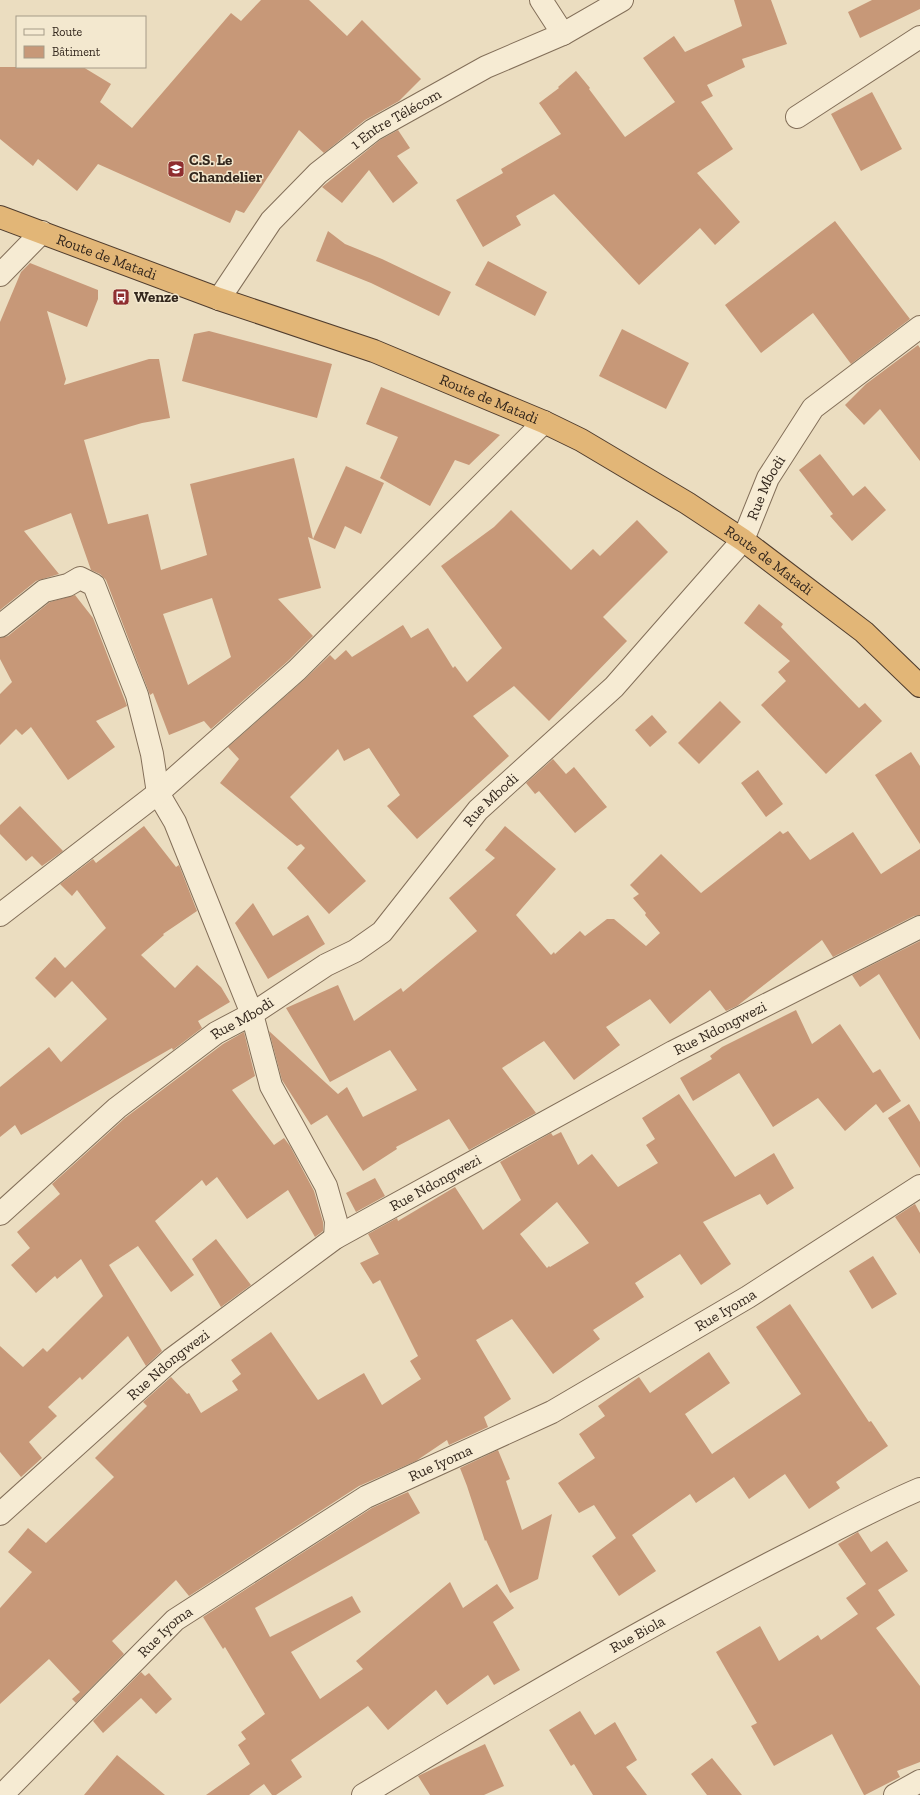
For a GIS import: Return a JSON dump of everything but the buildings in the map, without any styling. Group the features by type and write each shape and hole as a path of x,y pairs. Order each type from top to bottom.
{"highway":[{"name":"Route de Matadi","path":"0,216 219,299 374,351 544,422 581,440 687,503 743,540 864,632 920,686"}],"street":[{"path":"541,0 563,34"},
{"name":"1 Entre Télécom","path":"219,299 271,222 318,173 373,130 486,68 563,34 622,0"},
{"path":"797,117 920,37"},
{"path":"0,275 42,232"},
{"name":"Rue Mbodi","path":"0,1214 117,1108 216,1033 252,1014 326,965 355,951 382,932 478,810 614,687 743,540 768,478 813,408 920,327"},
{"path":"0,915 158,793 297,670 544,422"},
{"path":"0,626 44,591 68,585 80,578 94,585 137,695 152,754 158,793 175,822 252,1014 271,1086 326,1186 336,1221 334,1238"},
{"name":"Rue Ndongwezi","path":"0,1514 172,1359 334,1238 673,1052 920,927"},
{"name":"Rue Iyoma","path":"2,1795 175,1620 366,1497 552,1412 748,1297 920,1186"},
{"name":"Rue Biola","path":"363,1795 466,1732 719,1589 881,1506 920,1489"},
{"path":"895,1795 920,1780"}],"place":[{"name":"C.S. Le Chandelier","path":"176,169"},
{"name":"Wenze","path":"121,297"}]}
